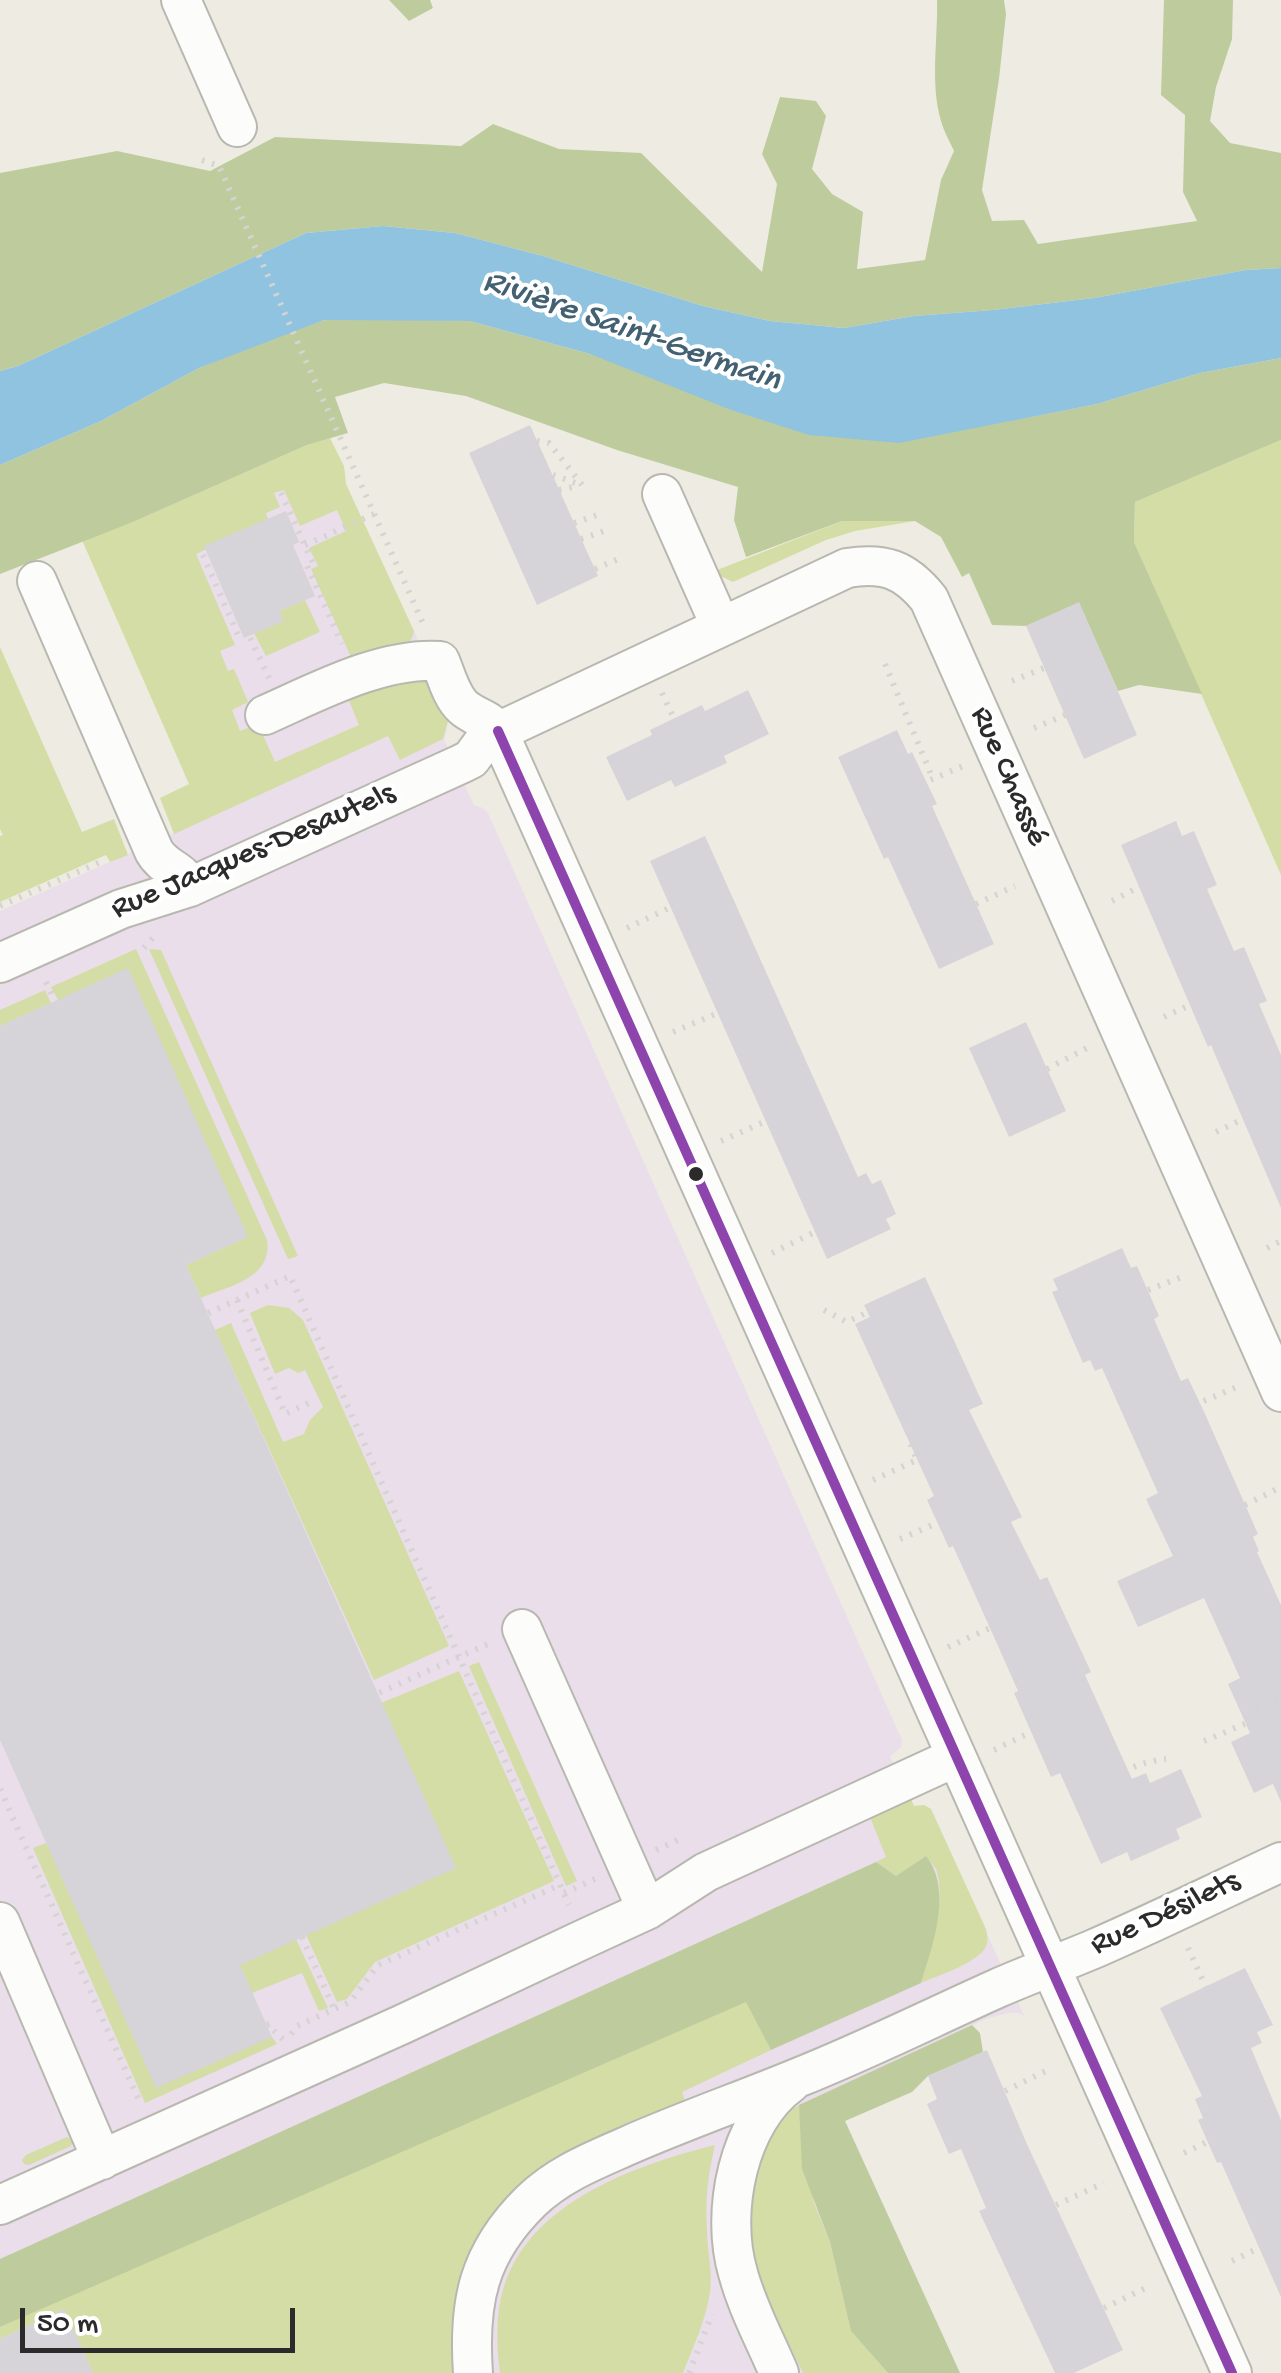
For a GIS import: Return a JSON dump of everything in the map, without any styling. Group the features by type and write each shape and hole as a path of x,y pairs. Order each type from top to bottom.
{"street":[{"path":"182,0 238,127"},
{"path":"662,494 721,628"},
{"name":"Rue Chassé","path":"498,732 847,568 867,564 884,567 917,584 929,599 1281,1392"},
{"path":"37,582 154,850 163,864 185,877 190,887"},
{"path":"265,715 400,662 440,661 457,700 498,732 1232,2373"},
{"name":"Rue Jacques-Desautels","path":"0,962 121,909 190,887 471,759 487,737 498,732"},
{"path":"522,1630 647,1910"},
{"path":"0,2205 647,1910 706,1872 956,1757"},
{"name":"Rue Désilets","path":"473,2373 471,2316 477,2286 497,2241 538,2195 576,2168 693,2117 797,2078 1281,1862"},
{"path":"0,1922 102,2160"},
{"path":"779,2373 738,2275 734,2256 734,2198 740,2161 755,2125 768,2104 797,2078"}],"path":[{"path":"202,160 219,166 440,661"},
{"path":"537,441 549,443 582,485"},
{"path":"552,475 582,485"},
{"path":"559,490 582,485"},
{"path":"281,494 313,563 307,566 348,658"},
{"path":"297,554 374,514"},
{"path":"574,523 597,515"},
{"path":"581,539 604,531"},
{"path":"204,555 238,635 246,628 260,658"},
{"path":"595,569 618,559"},
{"path":"885,664 933,779"},
{"path":"1012,681 1044,668"},
{"path":"662,691 676,723"},
{"path":"1034,728 1065,715"},
{"path":"921,784 963,766"},
{"path":"0,906 104,860"},
{"path":"976,904 1015,886"},
{"path":"1112,902 1139,887"},
{"path":"627,928 670,907"},
{"path":"49,988 55,1001"},
{"path":"1164,1017 1190,1005"},
{"path":"673,1032 718,1013"},
{"path":"1047,1069 1087,1048"},
{"path":"1216,1132 1244,1119"},
{"path":"721,1141 766,1121"},
{"path":"772,1253 815,1232"},
{"path":"1268,1248 1281,1241"},
{"path":"1148,1290 1187,1275"},
{"path":"208,1313 290,1276 571,1908"},
{"path":"237,1300 285,1414 311,1402"},
{"path":"824,1310 847,1322 868,1312"},
{"path":"1194,1405 1238,1387"},
{"path":"873,1480 917,1460 908,1438"},
{"path":"1245,1505 1281,1487"},
{"path":"900,1540 937,1523"},
{"path":"948,1647 990,1628"},
{"path":"370,1697 474,1650"},
{"path":"1204,1741 1246,1723 1255,1710 1281,1700"},
{"path":"994,1750 1031,1732"},
{"path":"1081,1801 1111,1778 1143,1762 1166,1760"},
{"path":"1135,1766 1138,1776"},
{"path":"1111,1778 1117,1785"},
{"path":"0,1788 143,2110"},
{"path":"279,2050 297,2026 350,2002 378,1965 562,1889 580,1886"},
{"path":"302,1937 334,2010"},
{"path":"1188,1948 1206,1987"},
{"path":"266,2025 270,2024 285,2041"},
{"path":"1005,2091 1052,2068"},
{"path":"1184,2153 1213,2139"},
{"path":"1056,2205 1104,2183"},
{"path":"1232,2261 1259,2248"},
{"path":"1104,2308 1150,2286"}],"shaded area":[{"path":"325,440 450,714 444,740 474,805 488,813 902,1740 901,1747 890,1757 914,1806 931,1809 1024,2016 1009,2013 988,2018 832,2092 960,2373 0,2373 0,911 255,797 133,522"}],"green space":[{"path":"389,0 430,0 433,8 409,21"},
{"path":"937,0 1004,0 999,79 982,190 992,221 1024,220 1038,244 1197,221 1183,192 1185,115 1161,95 1164,0 1233,0 1232,39 1216,87 1210,121 1230,143 1281,153 1281,268 1246,270 1094,298 914,316 844,328 770,321 703,306 455,233 383,226 306,233 0,371 0,173 117,151 210,171 275,137 461,146 493,124 559,149 641,153 762,272 777,184 762,154 780,97 816,101 826,116 812,169 832,194 863,212 857,269 925,260 941,180 954,151 941,121 936,92"},
{"path":"324,320 470,321 590,354 1003,422 1097,404 1200,373 1281,358 1281,440 1135,502 1134,542 1202,694 1139,685 1118,691 1079,603 1026,626 992,625 969,573 962,577 941,537 915,521 842,521 746,557 734,520 738,487 617,450 466,396 384,383 335,397 348,433 307,445 133,522 0,574 0,465 101,421 199,368 262,342"},
{"path":"330,438 344,466 346,484 414,631 412,637 400,647 351,657 311,569 318,566 309,548 346,531 337,510 300,526 284,490 274,493 280,507 266,513 268,519 196,554 235,645 220,651 228,671 234,669 248,702 232,710 240,731 258,724 275,762 359,725 347,696 412,675 438,686 450,714 443,739 400,760 388,736 174,834 160,798 189,784 82,540"},
{"path":"1281,440 1281,875 1134,542 1135,502"},
{"path":"842,521 915,521 826,540 733,582 712,572"},
{"path":"305,600 320,632 266,656 254,633 283,621 279,611"},
{"path":"0,647 82,832 114,819 128,855 110,862 106,855 0,902 3,835"},
{"path":"136,949 267,1240 267,1253 256,1272 201,1298 186,1265 247,1237 51,987"},
{"path":"149,949 161,950 298,1256 288,1259"},
{"path":"45,990 51,1003 0,1026 0,1010"},
{"path":"268,1305 289,1308 303,1320 449,1646 374,1680 215,1330 231,1323 283,1442 304,1434 310,1420 323,1407 305,1370 298,1373 289,1368 275,1374 250,1313"},
{"path":"479,1662 577,1881 566,1886 469,1666"},
{"path":"459,1671 554,1881 375,1962 347,1999 337,2002 306,1935 381,1703"},
{"path":"911,1799 914,1806 931,1809 988,1938 976,1958 921,1983 940,1896 936,1869 926,1856 896,1876 876,1862 886,1857 870,1817"},
{"path":"46,1843 277,2044 145,2103 33,1848"},
{"path":"926,1856 934,1870 939,1901 935,1935 921,1983 771,2050 746,2002 0,2327 0,2259 876,1862 896,1876"},
{"path":"296,1939 328,2008 319,2011 302,1973 252,1993 239,1965"},
{"path":"747,2001 771,2050 682,2092 685,2101 597,2141 505,2203 479,2237 466,2266 455,2307 454,2373 93,2373 64,2309 0,2339 0,2327 61,2299"},
{"path":"972,2025 980,2033 983,2052 928,2076 912,2092 845,2121 960,2373 888,2373 851,2331 830,2242 802,2169 799,2105"},
{"path":"799,2105 814,2203 830,2242 851,2331 888,2373 803,2373 758,2272 749,2217 754,2173 770,2133"},
{"path":"67,2137 73,2141 71,2146 24,2164 26,2155"},
{"path":"715,2145 706,2209 710,2292 683,2373 500,2373 498,2322 504,2285 525,2246 545,2224 569,2204 626,2174"}],"water":[{"name":"Rivière Saint-Germain","path":"383,226 455,233 703,306 770,321 844,328 914,316 1094,298 1246,270 1281,268 1281,358 1200,373 1097,404 899,443 809,435 731,410 590,354 470,321 324,320 199,368 101,421 0,465 0,371 306,233"}],"building":[{"path":"530,425 598,576 537,605 469,453"},
{"path":"286,511 299,542 293,545 315,596 279,611 284,621 244,638 204,546"},
{"path":"1079,602 1137,735 1084,759 1026,626"},
{"path":"748,690 769,734 724,756 727,763 675,787 671,780 627,801 606,757 702,705 705,711"},
{"path":"897,730 937,804 932,806 994,944 939,969 838,757"},
{"path":"1176,821 1182,836 1194,831 1217,885 1207,889 1234,951 1244,947 1267,1001 1259,1004 1281,1055 1281,1208 1121,845"},
{"path":"705,836 858,1177 866,1173 872,1184 881,1180 896,1214 886,1219 891,1229 827,1259 650,861"},
{"path":"128,968 248,1237 186,1265 456,1868 240,1965 272,2037 156,2088 0,1740 0,1026"},
{"path":"1026,1022 1066,1111 1009,1137 969,1048"},
{"path":"1122,1248 1131,1268 1137,1266 1159,1316 1154,1319 1181,1381 1188,1378 1206,1416 1258,1534 1253,1537 1257,1552 1281,1605 1281,1802 1273,1784 1254,1793 1231,1742 1250,1733 1228,1684 1240,1678 1204,1598 1138,1627 1117,1581 1173,1556 1146,1499 1158,1493 1102,1368 1095,1371 1090,1360 1083,1363 1052,1292 1058,1290 1053,1279"},
{"path":"925,1277 983,1404 969,1410 1022,1517 1011,1522 1040,1580 1047,1577 1091,1672 1085,1675 1132,1779 1146,1773 1150,1783 1181,1769 1202,1817 1176,1829 1180,1839 1131,1861 1127,1852 1101,1864 1060,1773 1051,1777 990,1628 953,1546 949,1548 927,1500 934,1496 855,1324 870,1317 864,1305"},
{"path":"1245,1968 1273,2025 1257,2032 1262,2043 1251,2048 1281,2120 1281,2297 1198,2120 1203,2118 1195,2099 1202,2096 1160,2008"},
{"path":"987,2050 1123,2350 1074,2373 1055,2373 979,2211 986,2208 961,2149 949,2154 927,2104 937,2099 928,2076"},
{"path":"64,2309 93,2373 0,2373 0,2339"}],"transit line":[{"path":"498,731 1232,2373"}]}
